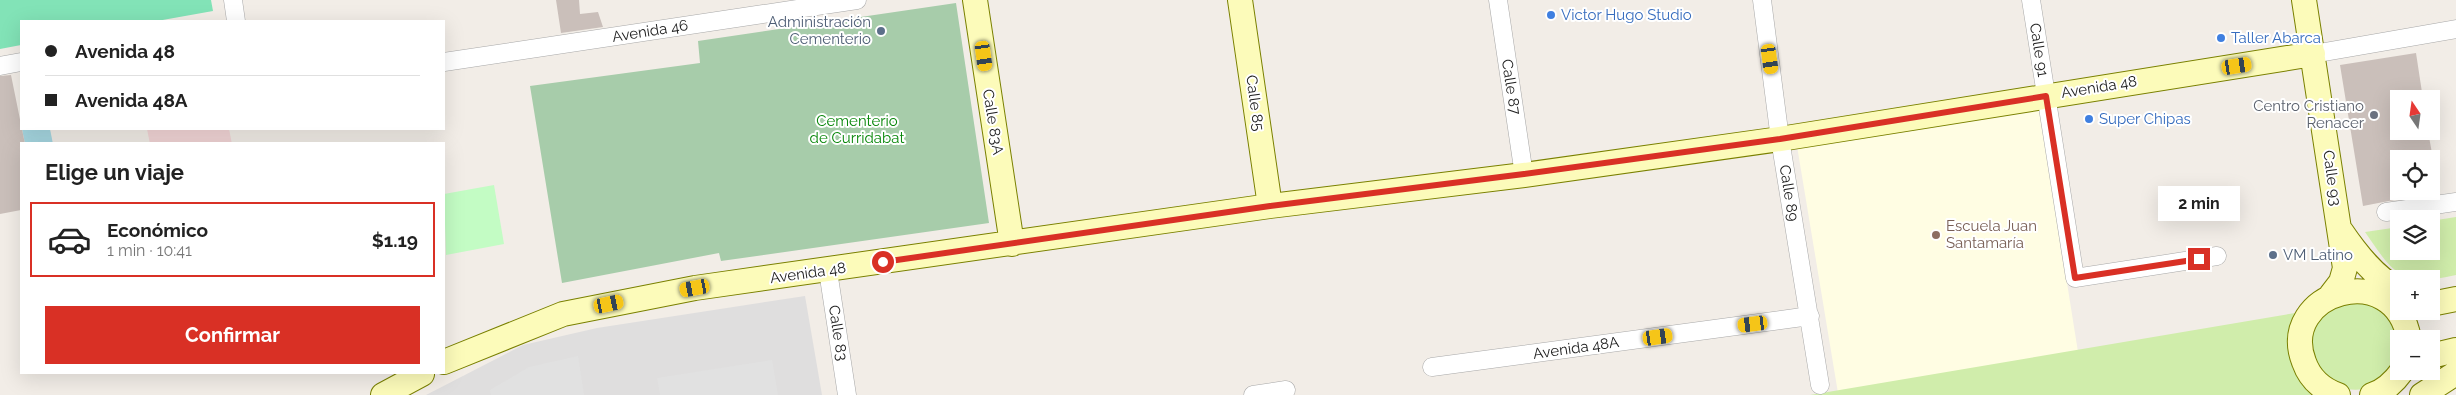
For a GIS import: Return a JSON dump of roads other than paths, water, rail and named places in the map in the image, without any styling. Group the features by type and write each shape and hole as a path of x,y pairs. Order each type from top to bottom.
{"main road":[{"name":"Calle 83A","path":"975,0 1012,244"},
{"name":"Calle 85","path":"1240,0 1270,206"},
{"name":"Calle 93","path":"2304,0 2345,268"},
{"name":"Avenida 48","path":"445,362 563,314 695,288 1270,206 1780,139 2313,54"},
{"path":"2339,227 2357,253 2381,278 2390,284"},
{"path":"2345,268 2354,281 2390,303"},
{"path":"2331,394 2316,382 2307,371 2302,358 2300,343 2303,328 2309,315 2318,304 2331,295 2341,282 2345,268"},
{"path":"2440,292 2456,289"},
{"path":"2331,295 2349,290 2368,291"},
{"path":"2440,302 2456,299"},
{"path":"2440,354 2456,350"},
{"path":"2422,395 2456,373"},
{"path":"383,395 422,374"},
{"path":"2372,395 2381,392 2396,382"}],"street":[{"path":"233,0 236,20"},
{"name":"Avenida 46","path":"445,62 857,0"},
{"name":"Calle 87","path":"1498,0 1524,174"},
{"name":"Calle 89","path":"1762,0 1780,139 1820,385"},
{"name":"Calle 91","path":"2031,0 2075,278 2217,256"},
{"name":"Avenida 48","path":"2313,54 2456,29"},
{"path":"0,66 20,62"},
{"path":"2386,212 2456,202"},
{"name":"Calle 83","path":"828,270 847,395"},
{"name":"Avenida 48A","path":"1432,367 1810,316"},
{"path":"1253,395 1286,390"}],"water":[{"path":"22,130 50,130 53,142 25,142"}],"place":[{"name":"Victor Hugo Studio","path":"1551,15"},
{"name":"Administración Cementerio","path":"881,31"},
{"name":"Taller Abarca","path":"2221,38"},
{"name":"Centro Cristiano Renacer","path":"2374,115"},
{"name":"Super Chipas","path":"2089,119"},
{"name":"Escuela Juan Santamaría","path":"1936,235"},
{"name":"VM Latino","path":"2273,255"}],"park label":[{"name":"Cementerio de Curridabat","path":"857,130"}]}
